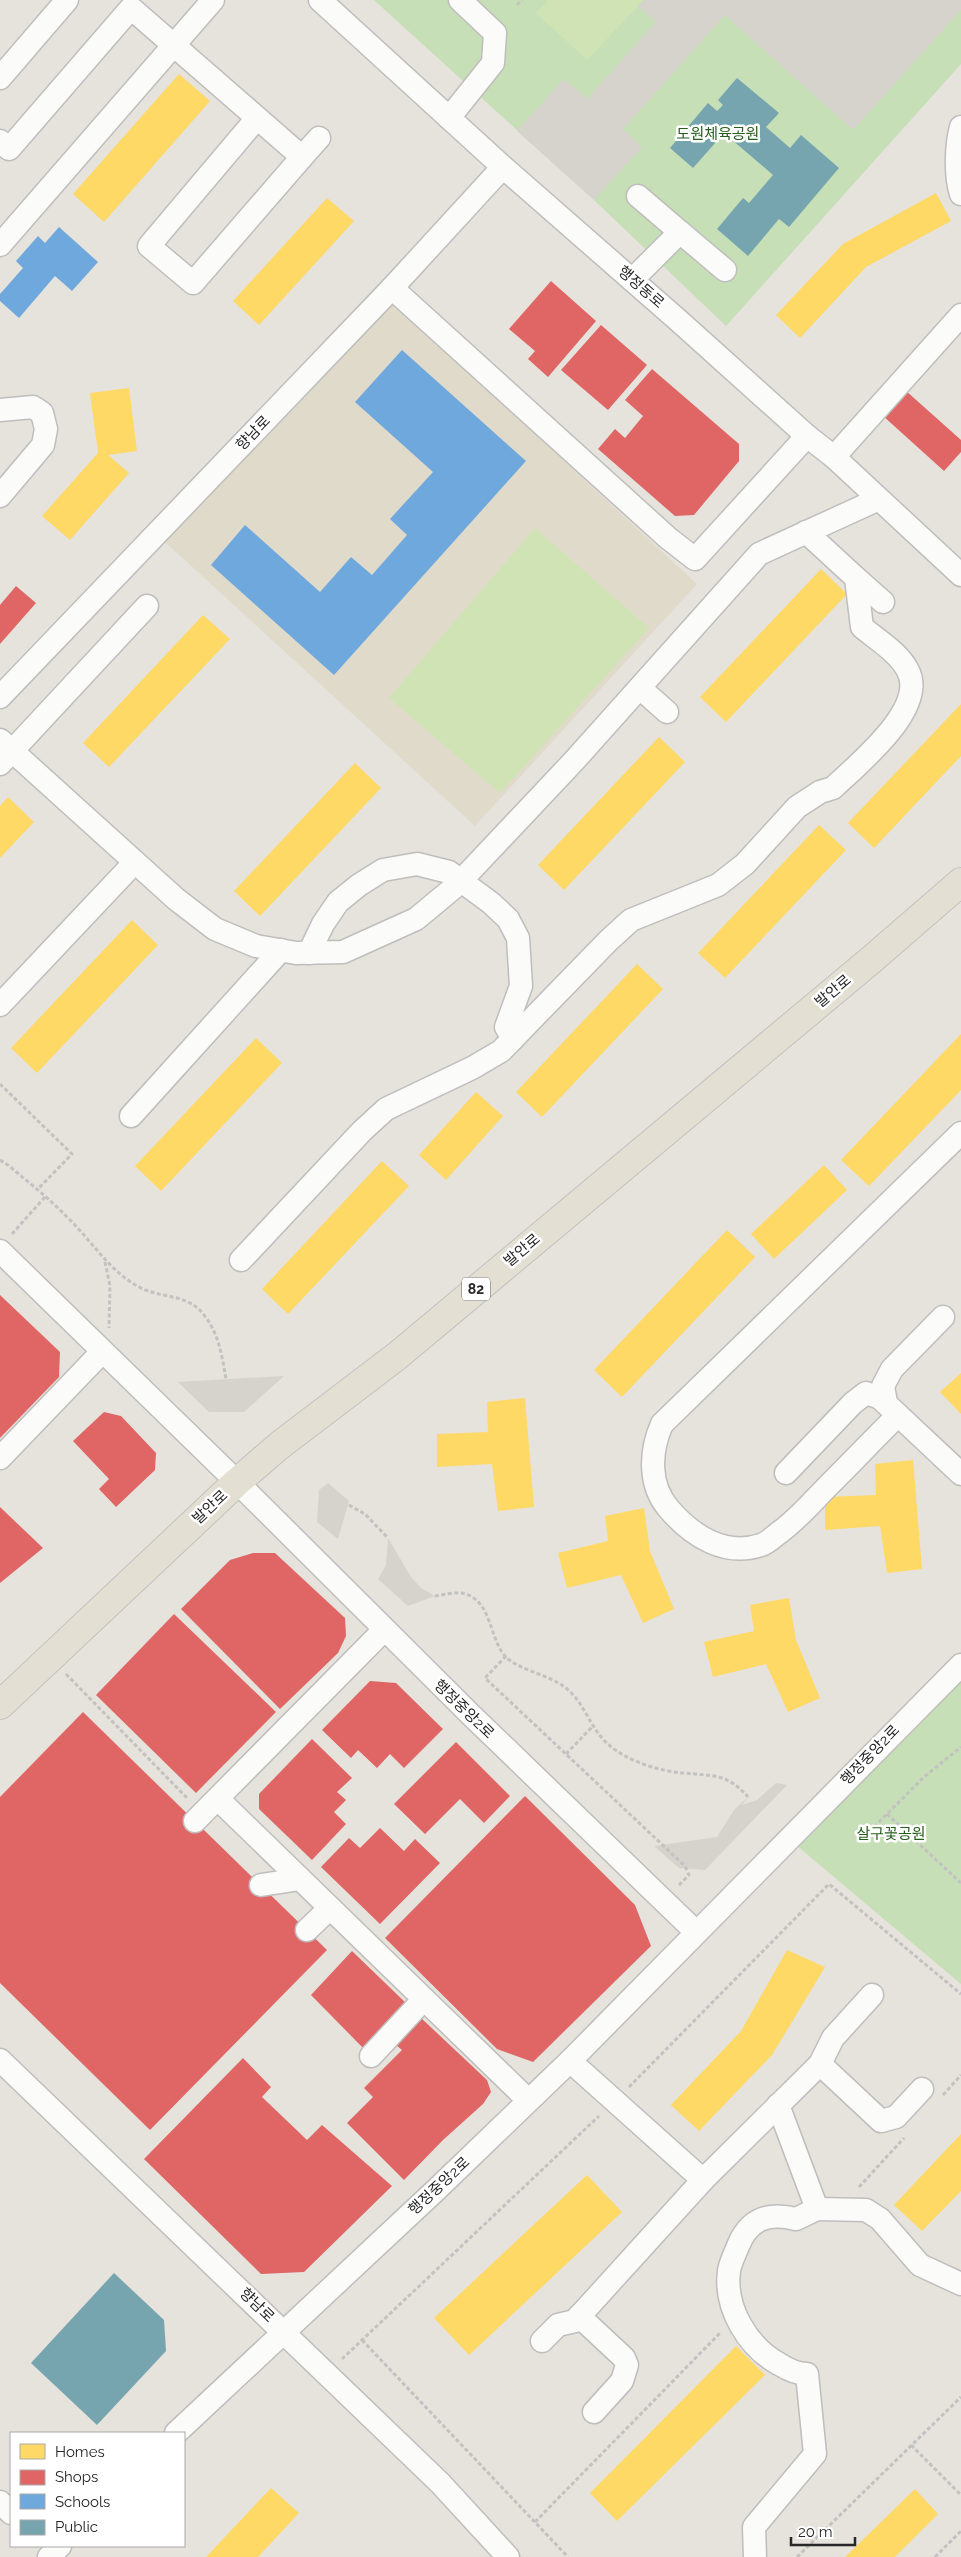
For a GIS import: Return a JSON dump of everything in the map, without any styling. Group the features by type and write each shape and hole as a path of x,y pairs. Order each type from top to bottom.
{"main road":[{"name":"발안로","path":"0,1705 237,1482 280,1445 396,1356 871,960 961,882"}],"street":[{"path":"0,78 67,0"},
{"path":"0,245 173,44 214,0"},
{"name":"행정동로","path":"320,0 503,167 807,436 834,457 961,575"},
{"path":"449,118 493,63 495,33 460,0"},
{"path":"0,141 10,149 127,4 302,157"},
{"path":"257,118 149,246 193,283 319,138"},
{"path":"961,126 958,135 958,186 961,194"},
{"name":"향남로","path":"0,697 392,288 503,167"},
{"path":"638,196 725,270"},
{"path":"632,280 680,232"},
{"path":"392,288 668,538 695,559 807,436"},
{"path":"834,457 961,315"},
{"path":"0,410 33,407 42,413 46,429 43,445 0,496"},
{"path":"147,606 4,752 215,930 256,946 309,952 342,952 378,938 416,919 462,880 640,688 759,554 879,499"},
{"path":"806,532 883,602"},
{"path":"241,1260 362,1131 386,1109 472,1068 501,1051 609,940 632,920 718,885 745,864 797,807 820,792 833,788 896,723 908,704 912,684 908,669 862,627 856,578"},
{"path":"640,688 667,712"},
{"path":"0,1005 135,862"},
{"path":"309,952 338,902 359,884 383,870 417,864 449,872 462,880 508,919 518,938 522,986 506,1027 513,1039"},
{"path":"131,1116 281,950"},
{"path":"892,1409 792,1523 763,1545 738,1549 721,1547 697,1535 671,1512 658,1491 651,1463 655,1440 662,1424 961,1133"},
{"name":"행정중앙2로","path":"3,1246 102,1352 237,1482 384,1630 696,1932"},
{"path":"892,1409 883,1386 892,1369 943,1317"},
{"path":"0,1458 102,1352"},
{"path":"786,1473 853,1403 866,1393 880,1398 961,1474"},
{"path":"384,1630 276,1726 205,1812 300,1879 428,2010 528,2100"},
{"name":"행정중앙2로","path":"177,2432 437,2189 570,2061 961,1665"},
{"path":"261,1885 300,1879"},
{"path":"307,1930 330,1908"},
{"path":"542,2341 558,2325 575,2321 703,2180 820,2064 833,2038 872,1995"},
{"path":"372,2056 428,2010"},
{"name":"향남로","path":"0,2060 440,2483 508,2557"},
{"path":"570,2061 703,2180"},
{"path":"820,2064 881,2121 896,2117 932,2092"},
{"path":"778,2106 817,2209"},
{"path":"755,2557 754,2527 815,2454 807,2374 786,2368 767,2357 751,2342 737,2316 730,2295 729,2271 744,2231 768,2216 783,2216 796,2220 817,2209 866,2210 880,2219 920,2265 961,2284"},
{"path":"579,2316 624,2358 627,2365 622,2381 594,2412"},
{"path":"0,2502 10,2512"}],"path":[{"path":"518,5 522,0"},
{"path":"0,1084 72,1154 37,1190"},
{"path":"0,1160 8,1164 69,1218 105,1262 141,1288 167,1297 188,1300 204,1314 220,1343 226,1379"},
{"path":"3,1246 45,1197"},
{"path":"105,1262 110,1286 110,1310"},
{"path":"348,1505 365,1514 388,1538"},
{"path":"435,1596 464,1593 473,1598 480,1605 500,1650 506,1656 566,1688 578,1700 592,1726 608,1744 624,1755 659,1769 720,1776 738,1786 748,1797"},
{"path":"506,1656 485,1678 685,1866 689,1875 664,1900"},
{"path":"50,1657 205,1812"},
{"path":"566,1754 592,1726"},
{"path":"865,1836 924,1777 961,1747"},
{"path":"887,1814 961,1883"},
{"path":"327,2373 615,2101 828,1884 961,1994"},
{"path":"932,2092 961,2075"},
{"path":"840,2208 910,2131"},
{"path":"535,2522 737,2316"},
{"path":"362,2340 568,2557"},
{"path":"797,2557 961,2397"},
{"path":"912,2445 961,2495"},
{"path":"935,2557 961,2531"}],"shaded area":[{"path":"644,0 961,0 961,10 853,130 725,15 623,129 642,147 594,200 517,131 564,79 587,99 656,22 638,6"},
{"path":"392,302 697,584 475,826 164,541"},
{"path":"284,1376 244,1412 209,1412 178,1382"},
{"path":"328,1483 349,1501 338,1539 317,1522 319,1490"},
{"path":"388,1538 411,1577 421,1588 435,1596 408,1606 378,1579 386,1565"},
{"path":"776,1783 787,1785 705,1870 679,1868 654,1846 717,1837 734,1810 748,1797 742,1805 757,1800"}],"green space":[{"name":"도원체육공원","path":"374,0 961,0 961,64 726,326 594,200"},
{"path":"548,0 644,0 587,60 536,13"},
{"path":"535,528 649,628 500,793 389,698"},
{"name":"살구꽃공원","path":"961,1675 961,1984 789,1839"}],"building: Homes":[{"path":"179,74 210,101 104,222 73,194"},
{"path":"936,193 951,221 866,267 800,338 776,315 843,244"},
{"path":"327,198 354,221 259,325 233,301"},
{"path":"129,388 137,451 108,455 129,473 70,540 42,516 98,453 90,393"},
{"path":"821,569 847,594 726,722 700,697"},
{"path":"203,615 230,639 109,767 83,743"},
{"path":"961,704 961,756 874,848 848,823"},
{"path":"659,737 685,762 564,890 538,865"},
{"path":"355,763 381,788 260,916 234,891"},
{"path":"8,797 34,822 0,858 0,806"},
{"path":"819,825 846,850 725,978 698,953"},
{"path":"132,920 158,945 37,1073 11,1048"},
{"path":"637,964 663,989 542,1117 516,1092"},
{"path":"961,1034 961,1090 869,1186 841,1160"},
{"path":"256,1038 282,1063 161,1191 135,1166"},
{"path":"476,1092 503,1116 446,1180 419,1155"},
{"path":"382,1161 409,1186 288,1314 262,1289"},
{"path":"824,1165 847,1190 774,1259 751,1234"},
{"path":"727,1230 755,1257 622,1397 594,1370"},
{"path":"961,1373 961,1414 940,1392"},
{"path":"525,1398 534,1507 498,1511 492,1464 437,1467 437,1434 488,1432 487,1402"},
{"path":"913,1460 922,1569 887,1573 880,1526 825,1530 825,1497 876,1495 875,1464"},
{"path":"644,1508 650,1551 674,1609 643,1623 621,1575 567,1588 558,1553 608,1541 605,1516"},
{"path":"789,1598 796,1640 820,1698 788,1712 766,1664 713,1677 704,1642 754,1631 750,1605"},
{"path":"787,1950 825,1967 772,2055 699,2131 671,2105 741,2031"},
{"path":"961,2134 961,2191 922,2231 894,2205"},
{"path":"587,2175 622,2212 469,2355 434,2318"},
{"path":"736,2346 765,2375 617,2521 590,2493"},
{"path":"271,2488 299,2513 258,2557 206,2557"},
{"path":"915,2489 938,2514 895,2557 845,2557"}],"building: Shops":[{"path":"551,281 596,321 548,377 528,359 535,351 509,329"},
{"path":"601,325 647,365 608,410 561,370"},
{"path":"652,369 739,444 739,461 694,515 675,516 598,449 615,429 625,438 643,416 625,400"},
{"path":"905,390 961,440 961,452 944,471 882,415"},
{"path":"16,586 36,603 0,644 0,605"},
{"path":"0,1295 60,1352 59,1377 0,1438"},
{"path":"104,1412 121,1416 156,1453 155,1470 116,1507 99,1489 109,1479 73,1441"},
{"path":"0,1507 43,1548 0,1583"},
{"path":"253,1553 275,1553 345,1618 346,1636 338,1653 280,1709 181,1609 230,1560"},
{"path":"174,1614 276,1712 196,1793 96,1695"},
{"path":"370,1681 396,1683 443,1729 404,1768 390,1754 377,1768 358,1750 351,1758 322,1730"},
{"path":"83,1712 327,1950 150,2130 0,1983 0,1797"},
{"path":"312,1739 352,1778 337,1792 346,1800 334,1812 346,1824 312,1860 259,1809 259,1794"},
{"path":"456,1742 510,1796 484,1823 460,1799 425,1834 394,1804"},
{"path":"525,1796 635,1905 651,1946 533,2062 497,2049 385,1938"},
{"path":"380,1828 404,1851 415,1839 440,1863 380,1924 321,1867 349,1838 360,1848"},
{"path":"352,1951 409,2006 366,2051 311,1995"},
{"path":"420,2017 487,2080 491,2092 483,2104 443,2140 404,2180 347,2123 373,2097 364,2088 402,2050 395,2044"},
{"path":"243,2058 271,2087 262,2097 307,2140 322,2125 392,2186 304,2272 261,2274 144,2159"}],"building: Schools":[{"path":"59,227 98,262 72,291 55,276 19,318 0,301 0,294 23,268 16,261 38,236 45,243"},
{"path":"402,350 526,461 334,675 211,565 245,525 320,592 351,557 372,575 407,535 390,519 433,472 355,402"}],"building: Public":[{"path":"737,78 779,113 766,127 790,148 801,135 839,168 789,227 779,219 748,256 717,229 743,198 749,203 773,175 724,133 693,168 670,148 708,103 717,111 723,105 718,100"},
{"path":"114,2273 164,2320 166,2351 97,2425 31,2363"}]}
